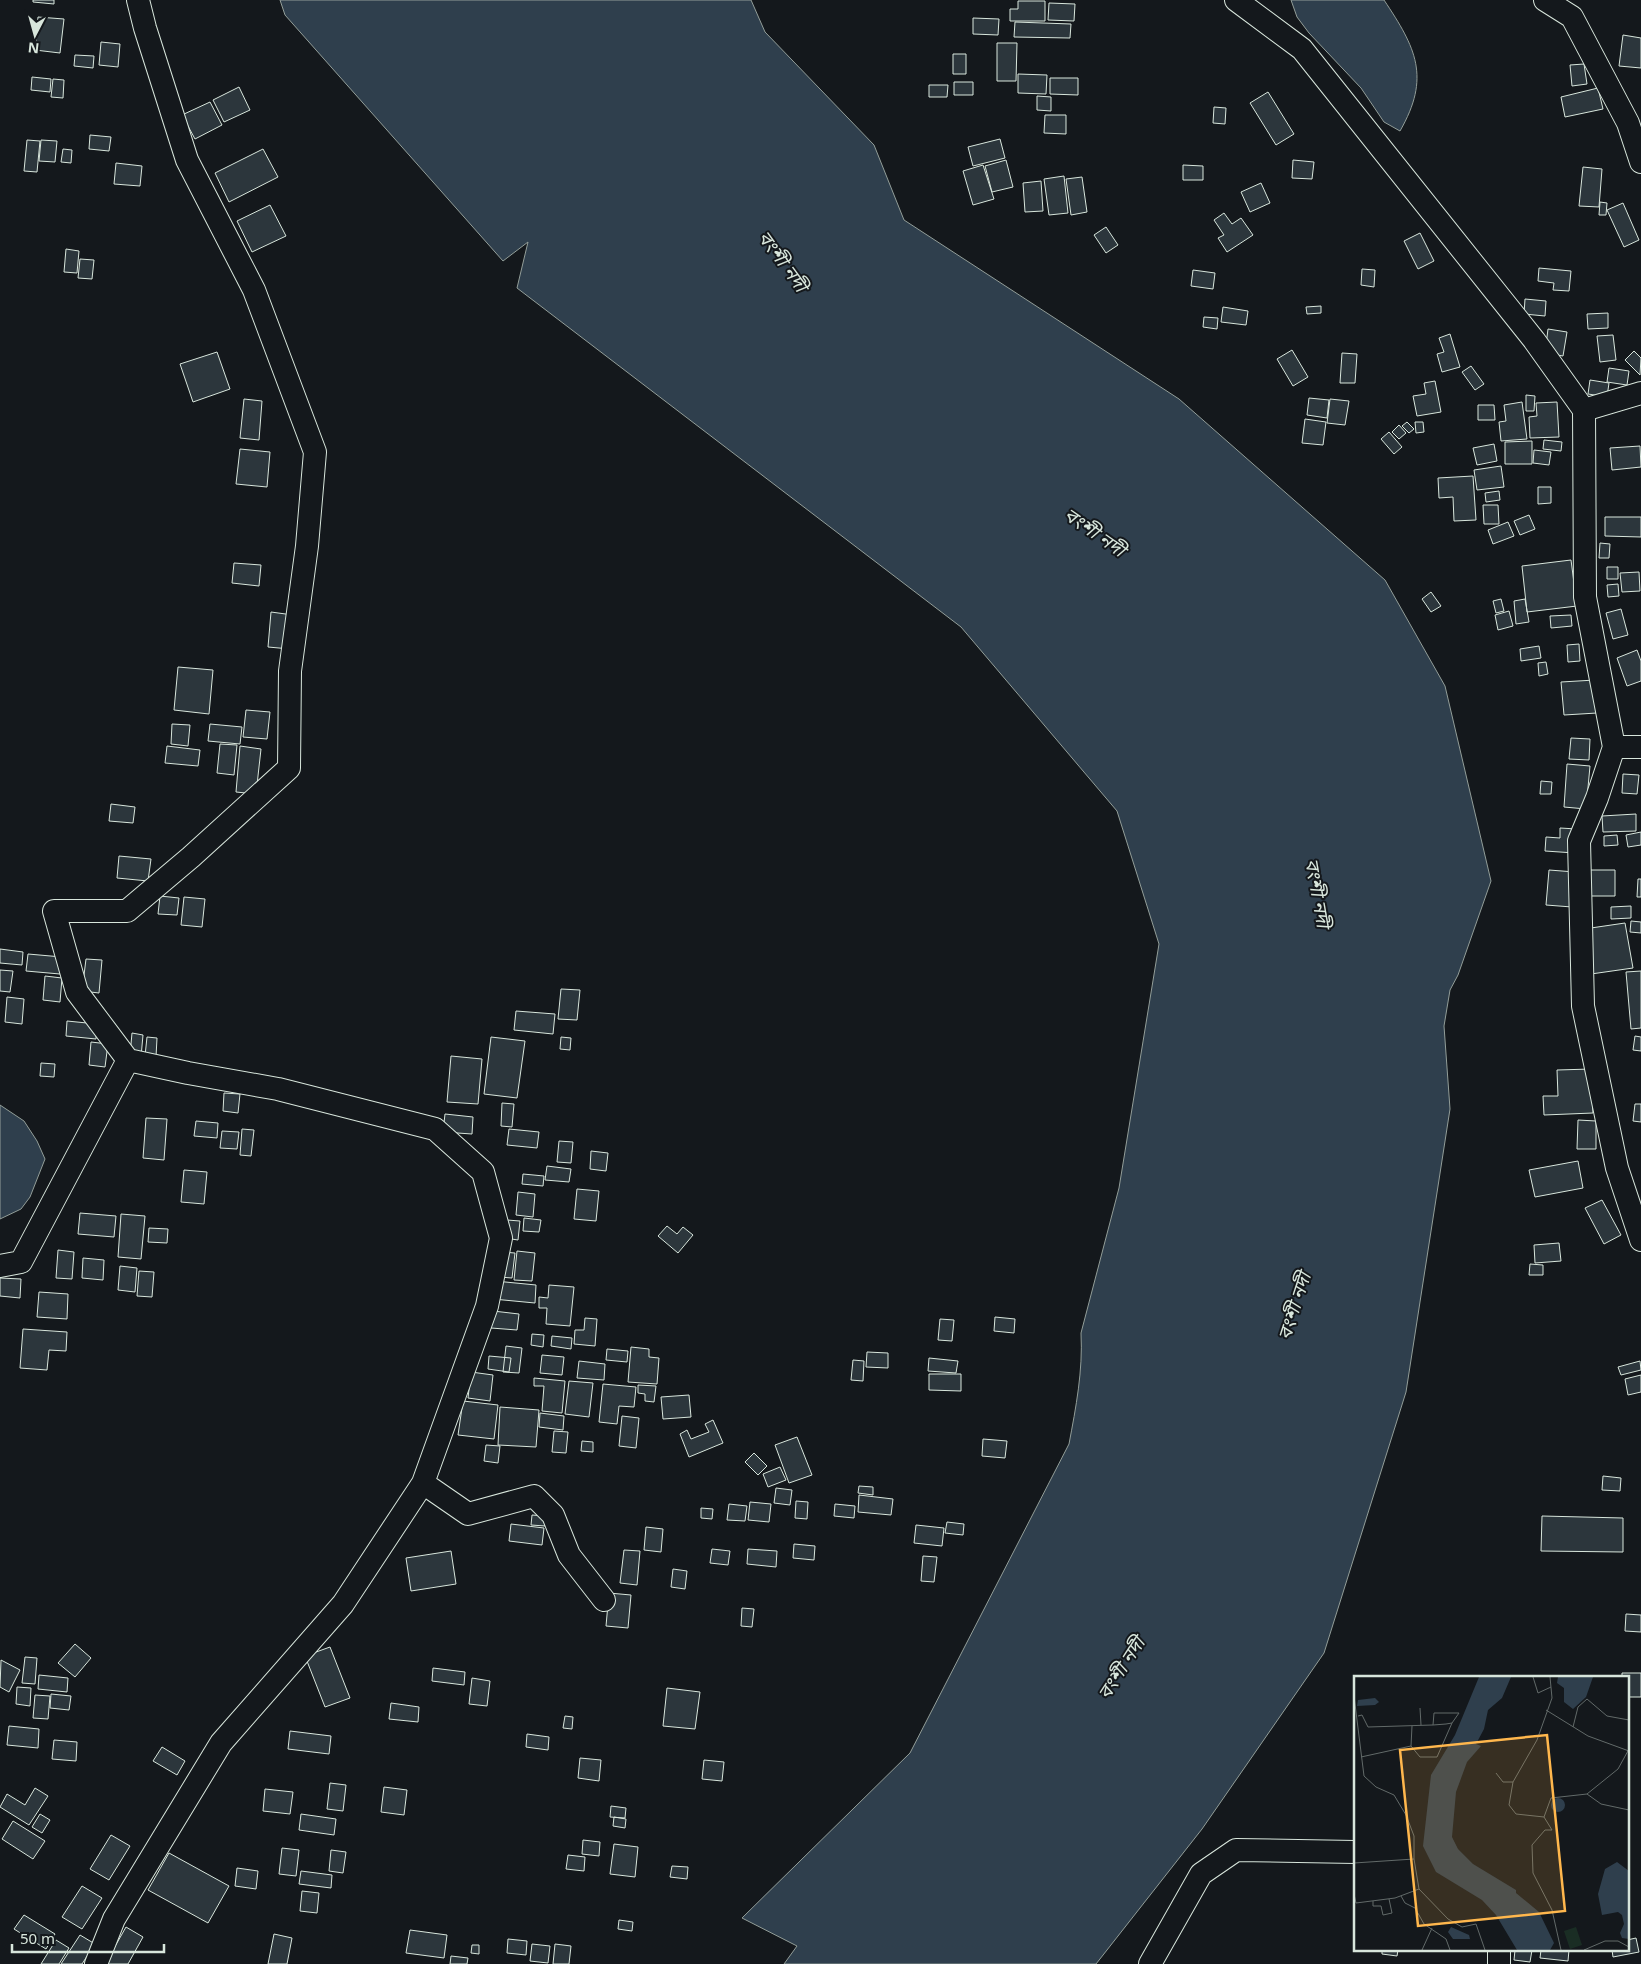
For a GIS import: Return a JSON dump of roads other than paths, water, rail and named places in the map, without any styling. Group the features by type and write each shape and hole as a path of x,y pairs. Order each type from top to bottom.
{"street":[{"path":"96,1964 114,1919 221,1743 343,1604 423,1483 487,1306 501,1238 483,1172 435,1129 278,1089 128,1060 77,992 54,911 127,911 191,857 289,768 290,671 307,546 314,452 254,290 187,160 145,28 138,0"},
{"path":"1236,0 1302,49 1528,332 1584,410 1585,597 1614,747 1597,798 1579,841 1583,1006 1617,1168 1641,1240"},
{"path":"1545,0 1572,17 1628,123 1641,162"},
{"path":"1584,410 1641,393"},
{"path":"1614,747 1641,747"},
{"path":"0,1266 22,1262 128,1060"},
{"path":"423,1483 468,1514 534,1496 553,1515 569,1555 604,1600"},
{"path":"1150,1964 1201,1874 1236,1850 1354,1852"}],"water":[{"name":"বংশী নদী","path":"280,0 751,0 765,32 874,145 904,220 1179,399 1385,580 1445,686 1491,881 1458,975 1450,990 1444,1026 1450,1109 1406,1392 1324,1653 1202,1829 1096,1964 784,1964 797,1946 742,1918 910,1753 1069,1444 1080,1375 1081,1333 1119,1188 1159,944 1117,811 961,627 517,288 528,242 503,261 285,15"},
{"path":"1291,0 1384,0 1404,33 1416,63 1415,94 1410,112 1400,131 1384,122 1361,88 1309,33 1297,17"},
{"path":"0,1105 24,1121 37,1141 45,1159 30,1197 21,1209 0,1219"}]}
